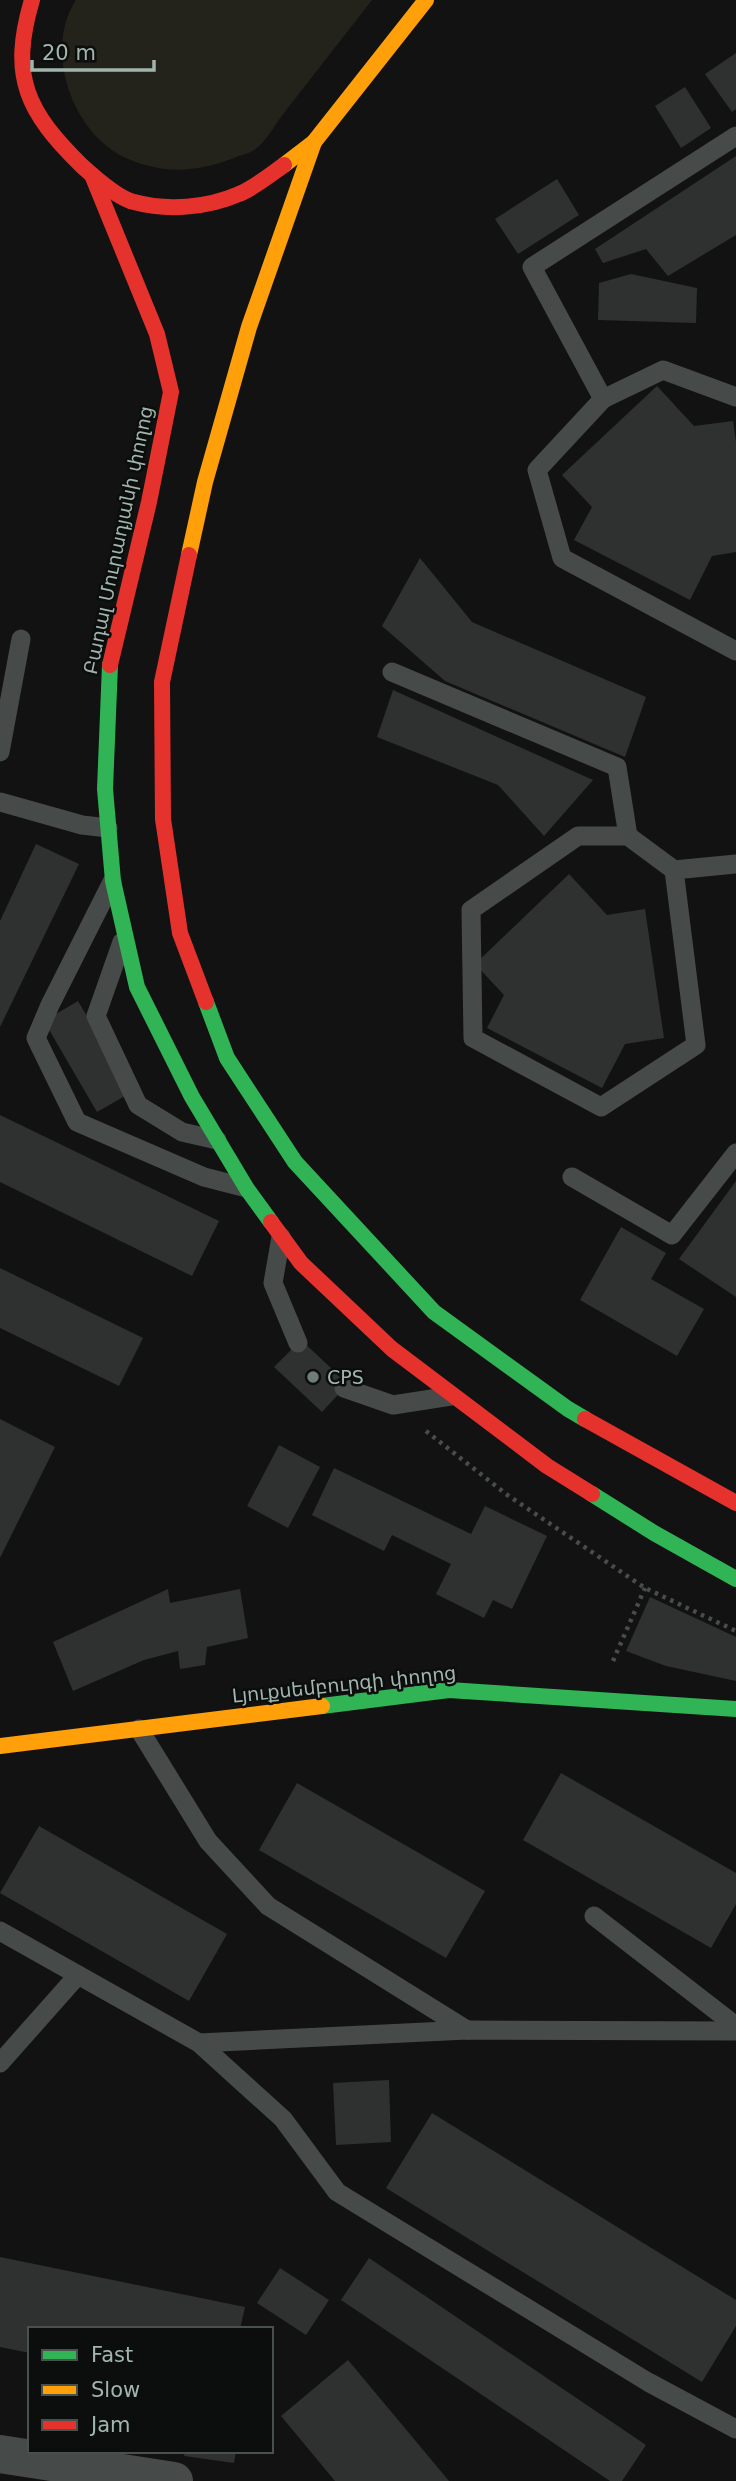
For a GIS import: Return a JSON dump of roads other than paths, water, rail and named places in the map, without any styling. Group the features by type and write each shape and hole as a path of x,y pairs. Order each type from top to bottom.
{"main road":[{"path":"32,0 23,30 22,72 30,100 47,128 92,175 131,202 165,207 195,205 239,194 280,169 314,142 426,0"},
{"path":"24,118 47,128"},
{"path":"314,142 249,327 205,482 162,682 163,819 180,933 227,1058 295,1162 434,1312 568,1409 736,1503"},
{"name":"Բադալ Մուրադյանի փողոց","path":"92,175 157,334 171,392 149,502 109,671 106,789 108,828 113,881 137,987 192,1097 247,1189 301,1263 391,1349 547,1466 654,1533 736,1579"},
{"name":"Լյուքսեմբուրգի փողոց","path":"0,1746 449,1690 736,1709"}],"street":[{"path":"0,2454 174,2481"}],"lane":[{"path":"603,399 532,267 736,136"},
{"path":"736,397 663,370 603,399 537,470 562,558 736,651"},
{"path":"0,752 21,639"},
{"path":"392,673 617,767 628,836"},
{"path":"0,802 82,825 108,828"},
{"path":"674,870 696,1045 601,1107 473,1038 471,910 578,836 628,836 674,870 736,864"},
{"path":"113,881 36,1038 77,1122 204,1177 247,1189"},
{"path":"125,934 96,1016 138,1105 182,1132 219,1141"},
{"path":"572,1177 672,1235 736,1153"},
{"path":"281,1236 273,1283 298,1343"},
{"path":"344,1388 393,1405 454,1396"},
{"path":"139,1729 208,1841 268,1906 467,2030"},
{"path":"594,1916 736,2029"},
{"path":"0,1931 199,2043 284,2119 337,2192 648,2382 736,2428"},
{"path":"0,2063 78,1975"},
{"path":"199,2043 467,2030 736,2029"}],"place":[{"name":"CPS","path":"313,1377"}]}
